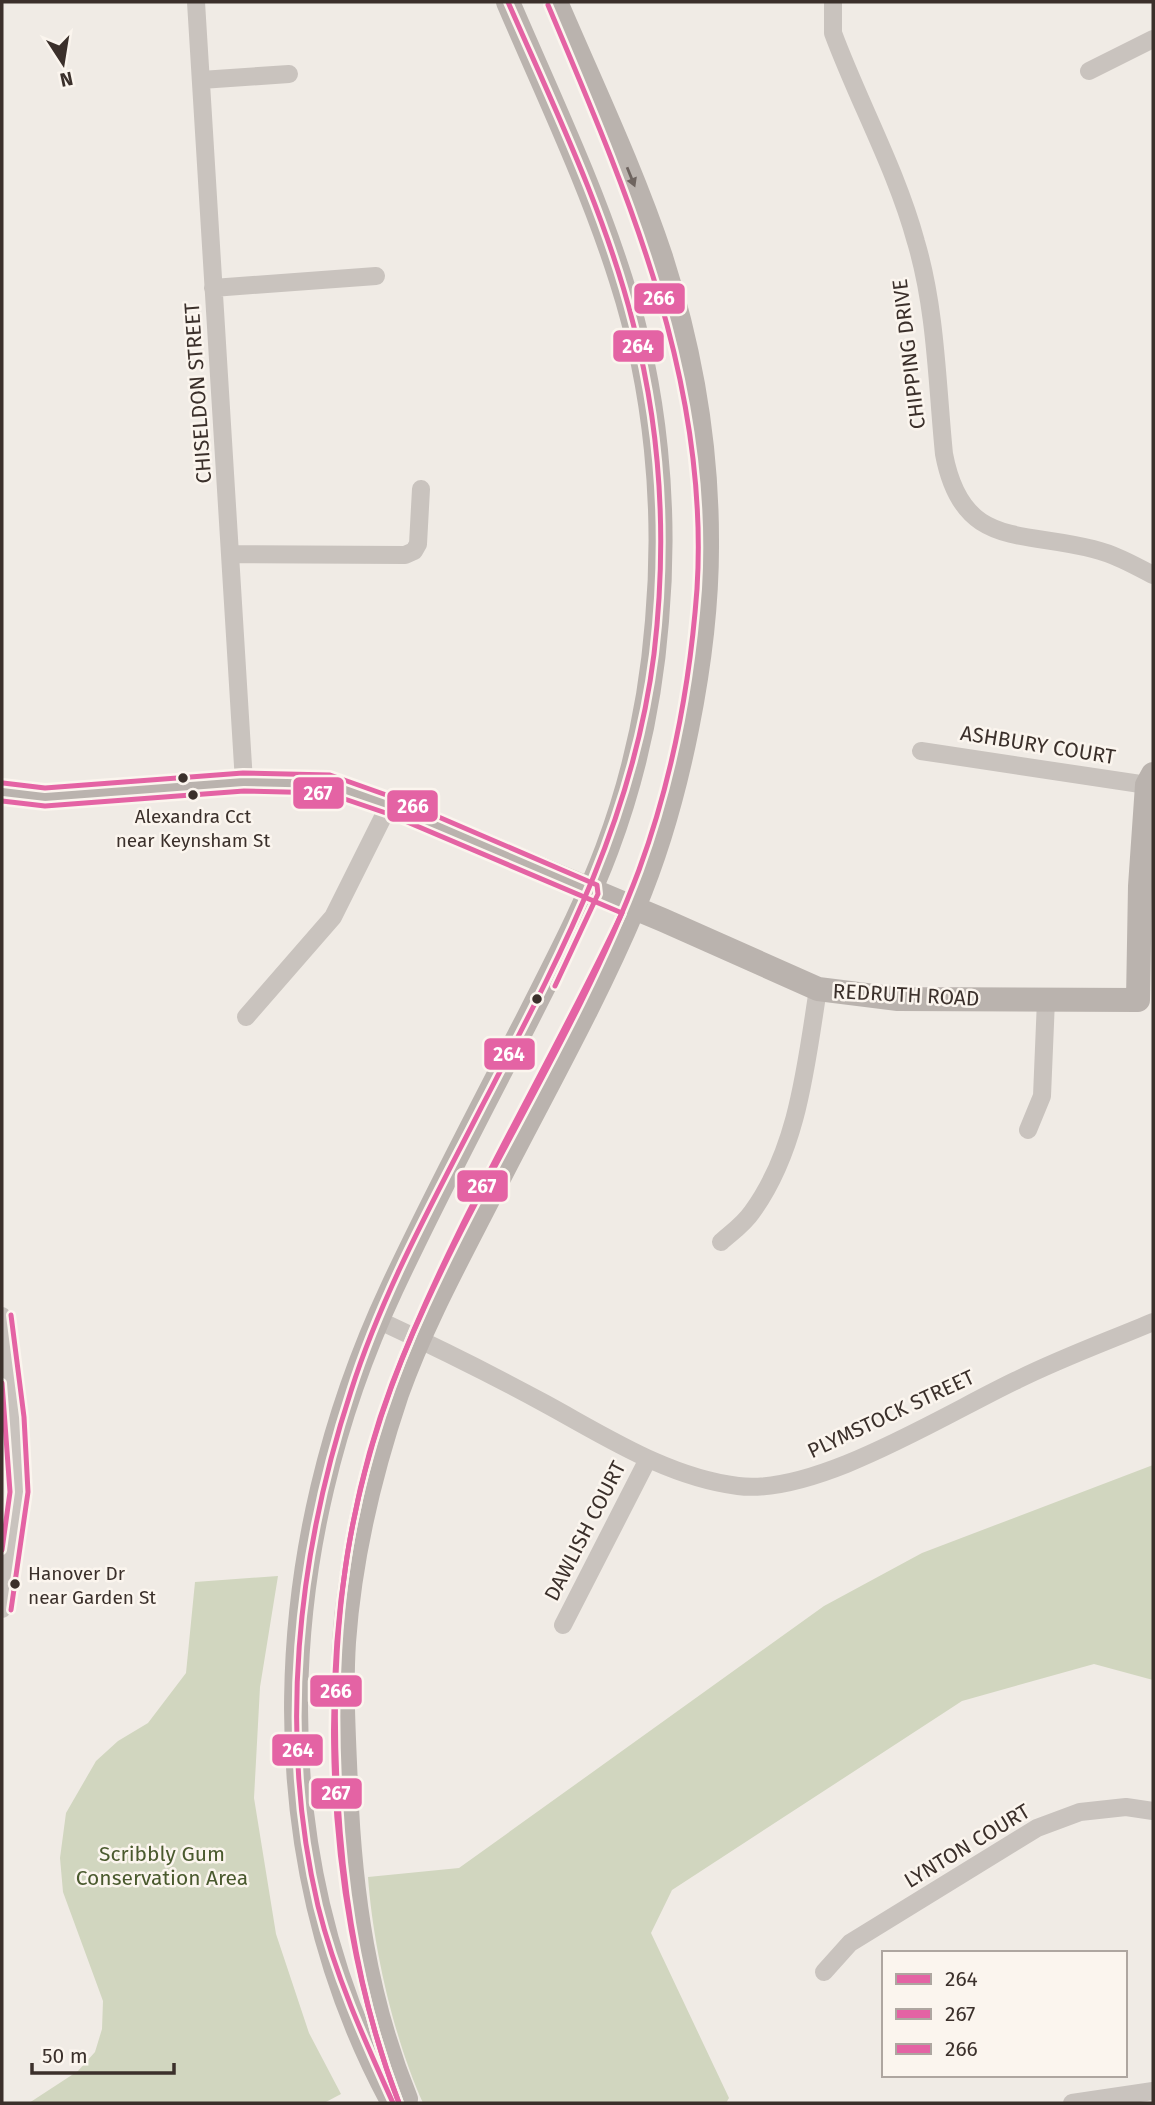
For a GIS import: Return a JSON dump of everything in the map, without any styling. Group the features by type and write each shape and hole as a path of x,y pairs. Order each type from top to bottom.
{"main road":[{"path":"393,2103 353,2021 326,1944 301,1817 296,1730 303,1588 314,1526 347,1398 378,1320 590,890 621,806 649,685 657,622 661,551 657,469 640,352 622,282 591,200 508,2"},
{"path":"408,2103 376,2009 354,1905 342,1702 344,1643 361,1526 378,1454 419,1339 634,908 677,778 701,629 708,545 705,475 682,334 661,258 633,182 556,2"},
{"path":"1146,1000 1140,886 1150,780"},
{"name":"REDRUTH ROAD","path":"2,792 45,797 244,782 328,784 389,805 818,989 898,999 1146,1000"}],"street":[{"name":"CHISELDON STREET","path":"196,2 244,782"},
{"name":"CHIPPING DRIVE","path":"833,2 833,33 904,203 917,244 926,289 948,477 964,509 996,531 1094,549 1153,575"},
{"path":"1089,71 1153,39"},
{"path":"201,80 289,74"},
{"path":"213,288 376,276"},
{"path":"232,554 405,555 414,551 418,544 421,489"},
{"name":"ASHBURY COURT","path":"921,751 1150,780"},
{"path":"246,1017 333,918 389,805"},
{"path":"721,1242 752,1214 776,1170 799,1097 818,989"},
{"path":"1028,1130 1042,1096 1046,1000"},
{"path":"2,1315 15,1418 19,1492 2,1609"},
{"name":"PLYMSTOCK STREET","path":"378,1320 450,1352 648,1459 695,1477 740,1487 789,1483 838,1468 1019,1378 1153,1322"},
{"name":"DAWLISH COURT","path":"563,1625 648,1459"},
{"name":"LYNTON COURT","path":"824,1972 850,1943 1037,1828 1080,1812 1126,1807 1153,1811"},
{"path":"1072,2103 1153,2091"}],"green space":[{"path":"1153,1465 1153,1680 1094,1664 962,1701 672,1890 651,1933 729,2098 726,2103 423,2103 403,2051 386,1992 368,1877 459,1868 824,1606 922,1553"},
{"name":"Scribbly Gum Conservation Area","path":"278,1576 260,1687 254,1798 276,1934 309,2033 341,2094 324,2103 29,2103 78,2071 95,2052 102,2029 103,2001 63,1892 60,1858 66,1813 96,1761 118,1741 148,1723 186,1673 195,1582"}],"transit line":[{"name":"264","path":"393,2103 361,2031 333,1957 318,1906 306,1842 299,1777 299,1647 317,1517 351,1391 378,1318 427,1212 564,944 610,833 644,716 658,613 659,487 650,404 633,323 593,200 508,2"},
{"name":"266","path":"399,2103 374,2030 356,1955 341,1840 335,1735 336,1671 348,1548 377,1428 425,1306 591,982 639,870 661,801 678,731 690,660 697,589 698,512 690,437 676,363 657,290 633,217 548,5"},
{"name":"266","path":"3,783 45,788 243,773 330,775 392,797 597,885 598,894 555,986"},
{"name":"267","path":"2,801 45,806 244,791 327,793 386,813 622,913 473,1205 417,1323 392,1384 365,1468 347,1558 336,1650 334,1744 339,1838 351,1930 372,2019 399,2103"},
{"name":"266","path":"11,1315 24,1417 28,1492 11,1610"},
{"name":"267","path":"2,1383 10,1492 2,1550"}],"place":[{"name":"Alexandra Cct near Keynsham St","path":"193,795"},
{"name":"Hanover Dr near Garden St","path":"15,1584"}]}
